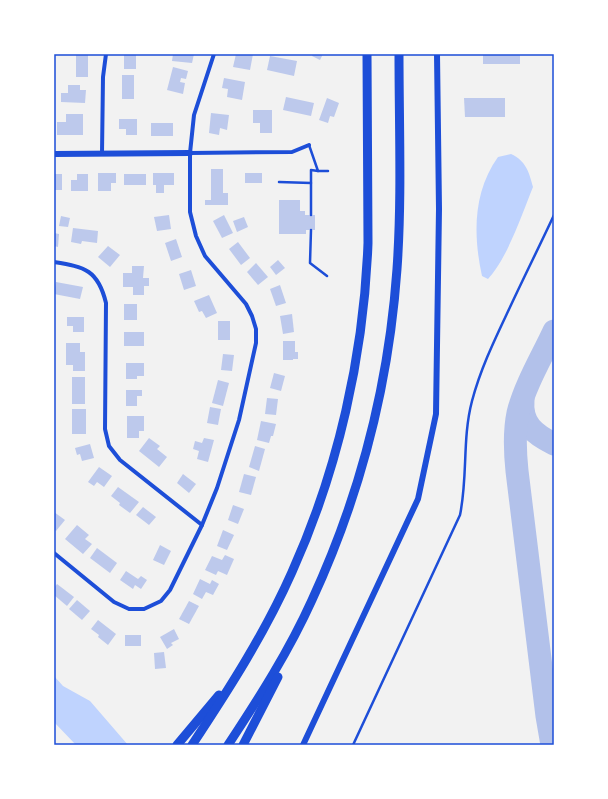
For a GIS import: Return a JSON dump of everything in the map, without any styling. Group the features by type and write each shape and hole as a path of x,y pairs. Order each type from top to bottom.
{"highway":[{"path":"192,745 242,667 273,612 286,585 311,524 333,457 357,355 367,273 368,54"},
{"path":"243,745 264,706 312,601 340,534 360,474 375,413 390,336 397,268 399,217 399,54"},
{"path":"228,745 269,682 312,601"},
{"path":"177,745 242,667"}],"street":[{"path":"102,153 106,54"},
{"path":"54,553 114,602 129,609 144,609 161,601 170,590 202,526 217,488 239,420 256,343 256,329 246,304 209,262 196,236 190,212 190,153 194,115 214,54"},
{"path":"303,745 418,500 436,414 439,209 437,54"},
{"path":"54,154 292,152 309,145"},
{"path":"54,262 74,265 85,269 95,277 102,289 106,303 105,429 109,446 120,460 202,526"}],"lane":[{"path":"309,145 318,171"},
{"path":"311,215 311,170 328,171"},
{"path":"279,182 311,183"},
{"path":"353,745 460,515 463,503 466,430 480,373 554,215"},
{"path":"311,230 310,263 327,276"}],"water":[{"path":"511,154 520,160 526,168 533,187 508,248 502,260 488,279 482,276 479,261 477,245 477,214 484,185 490,170 498,157"},
{"path":"54,676 63,686 90,701 128,745 76,745 54,722"}],"building":[{"path":"124,54 136,54 136,69 124,69"},
{"path":"173,54 194,54 192,63 172,61"},
{"path":"236,54 253,54 250,70 233,67"},
{"path":"313,54 323,54 320,60 312,56"},
{"path":"483,54 520,54 520,64 483,64"},
{"path":"76,55 88,55 88,77 76,77"},
{"path":"270,56 297,61 294,76 267,70"},
{"path":"173,67 188,71 186,79 181,78 180,82 185,83 183,94 167,90"},
{"path":"122,75 134,75 134,99 122,99"},
{"path":"224,78 245,82 242,100 227,97 228,89 222,88"},
{"path":"68,85 80,85 80,90 86,90 85,103 61,102 61,93 68,93"},
{"path":"286,97 314,103 311,116 283,110"},
{"path":"327,98 339,103 334,117 330,116 328,123 319,120"},
{"path":"464,98 505,98 505,117 465,117"},
{"path":"253,110 272,110 272,133 260,133 260,123 253,123"},
{"path":"211,113 229,115 227,130 220,128 219,135 209,133"},
{"path":"66,114 83,114 83,135 57,135 57,122 66,122"},
{"path":"119,119 137,119 137,135 126,135 126,129 119,129"},
{"path":"151,123 173,123 173,136 151,136"},
{"path":"211,169 223,169 223,193 228,193 228,205 205,205 205,200 211,200"},
{"path":"98,173 116,173 116,183 111,183 111,191 98,191"},
{"path":"153,173 174,173 174,185 164,185 164,193 156,193 156,185 153,185"},
{"path":"245,173 262,173 262,183 245,183"},
{"path":"54,174 62,174 62,190 54,190"},
{"path":"77,174 88,174 88,191 71,191 71,180 77,180"},
{"path":"124,174 146,174 146,185 124,185"},
{"path":"279,200 300,200 300,211 305,211 305,215 315,215 315,230 306,230 306,234 279,234"},
{"path":"169,215 171,229 157,231 154,217"},
{"path":"224,215 233,233 222,238 213,221"},
{"path":"61,216 70,218 68,227 59,226"},
{"path":"244,217 248,227 237,232 233,221"},
{"path":"73,228 98,231 97,243 82,241 81,244 71,242"},
{"path":"54,233 59,234 58,247 54,246"},
{"path":"176,239 182,257 171,261 165,243"},
{"path":"238,242 250,258 241,265 229,249"},
{"path":"108,246 120,255 110,267 98,257"},
{"path":"278,260 285,268 276,275 270,267"},
{"path":"256,263 268,277 258,285 247,272"},
{"path":"132,266 144,266 143,278 149,278 149,286 144,286 144,295 133,295 133,287 123,287 123,273 132,273"},
{"path":"191,270 196,286 184,290 179,274"},
{"path":"56,282 83,287 80,299 54,294"},
{"path":"280,285 286,303 276,306 270,289"},
{"path":"209,295 217,313 206,318 202,311 199,312 194,301"},
{"path":"124,304 137,304 137,320 124,320"},
{"path":"292,314 294,332 283,334 280,316"},
{"path":"67,317 84,317 84,332 73,332 73,326 67,326"},
{"path":"218,321 230,321 230,340 218,340"},
{"path":"124,332 144,332 144,346 124,346"},
{"path":"283,341 295,341 295,352 298,352 298,359 283,360"},
{"path":"66,343 80,343 80,352 85,352 85,371 73,371 73,365 66,365"},
{"path":"223,354 234,355 232,371 221,370"},
{"path":"126,363 144,363 144,376 137,376 137,379 126,379"},
{"path":"274,373 285,376 281,391 270,388"},
{"path":"72,377 85,377 85,404 72,404"},
{"path":"218,380 229,383 223,406 212,403"},
{"path":"126,390 142,390 142,396 137,396 137,406 126,406"},
{"path":"267,398 278,399 276,415 265,414"},
{"path":"210,407 221,409 218,425 207,423"},
{"path":"72,409 86,409 86,434 72,434"},
{"path":"127,416 144,416 144,431 139,431 139,438 127,438"},
{"path":"261,421 276,424 273,436 271,436 269,443 257,440"},
{"path":"149,438 160,446 157,449 167,457 159,467 139,451"},
{"path":"204,438 214,440 208,462 197,459 199,451 193,449 195,441 202,443"},
{"path":"90,444 94,458 82,461 80,454 77,455 75,448"},
{"path":"255,446 265,449 259,471 249,467"},
{"path":"99,467 112,476 104,487 97,482 94,486 88,482"},
{"path":"183,474 196,484 189,493 177,483"},
{"path":"244,474 256,477 251,495 239,492"},
{"path":"118,487 139,502 130,513 119,505 120,503 111,496"},
{"path":"233,505 244,509 238,524 228,520"},
{"path":"143,507 156,517 149,525 136,515"},
{"path":"54,512 65,520 56,531 54,529"},
{"path":"77,525 89,535 85,539 92,544 83,554 65,539"},
{"path":"223,530 234,535 227,550 217,546"},
{"path":"160,545 171,551 164,565 153,560"},
{"path":"97,548 117,563 110,573 90,558"},
{"path":"225,555 234,559 227,575 218,571 216,575 205,570 212,556 222,560"},
{"path":"126,571 138,579 141,576 147,580 141,589 135,585 133,589 120,580"},
{"path":"200,579 210,584 212,580 219,584 213,595 206,592 202,599 193,594"},
{"path":"57,584 74,597 67,606 54,595 54,588"},
{"path":"77,600 90,611 82,620 69,609"},
{"path":"189,601 199,606 189,624 179,619"},
{"path":"98,620 116,634 108,645 91,629"},
{"path":"174,629 179,639 171,643 173,645 167,649 160,637"},
{"path":"125,635 141,635 141,646 125,646"},
{"path":"164,652 166,668 155,669 154,653"}],"taxiway":[{"path":"552,745 547,716 517,471 515,442 518,413 521,403 529,382 554,331"},
{"path":"523,400 524,416 530,427 540,436 554,444"}]}
